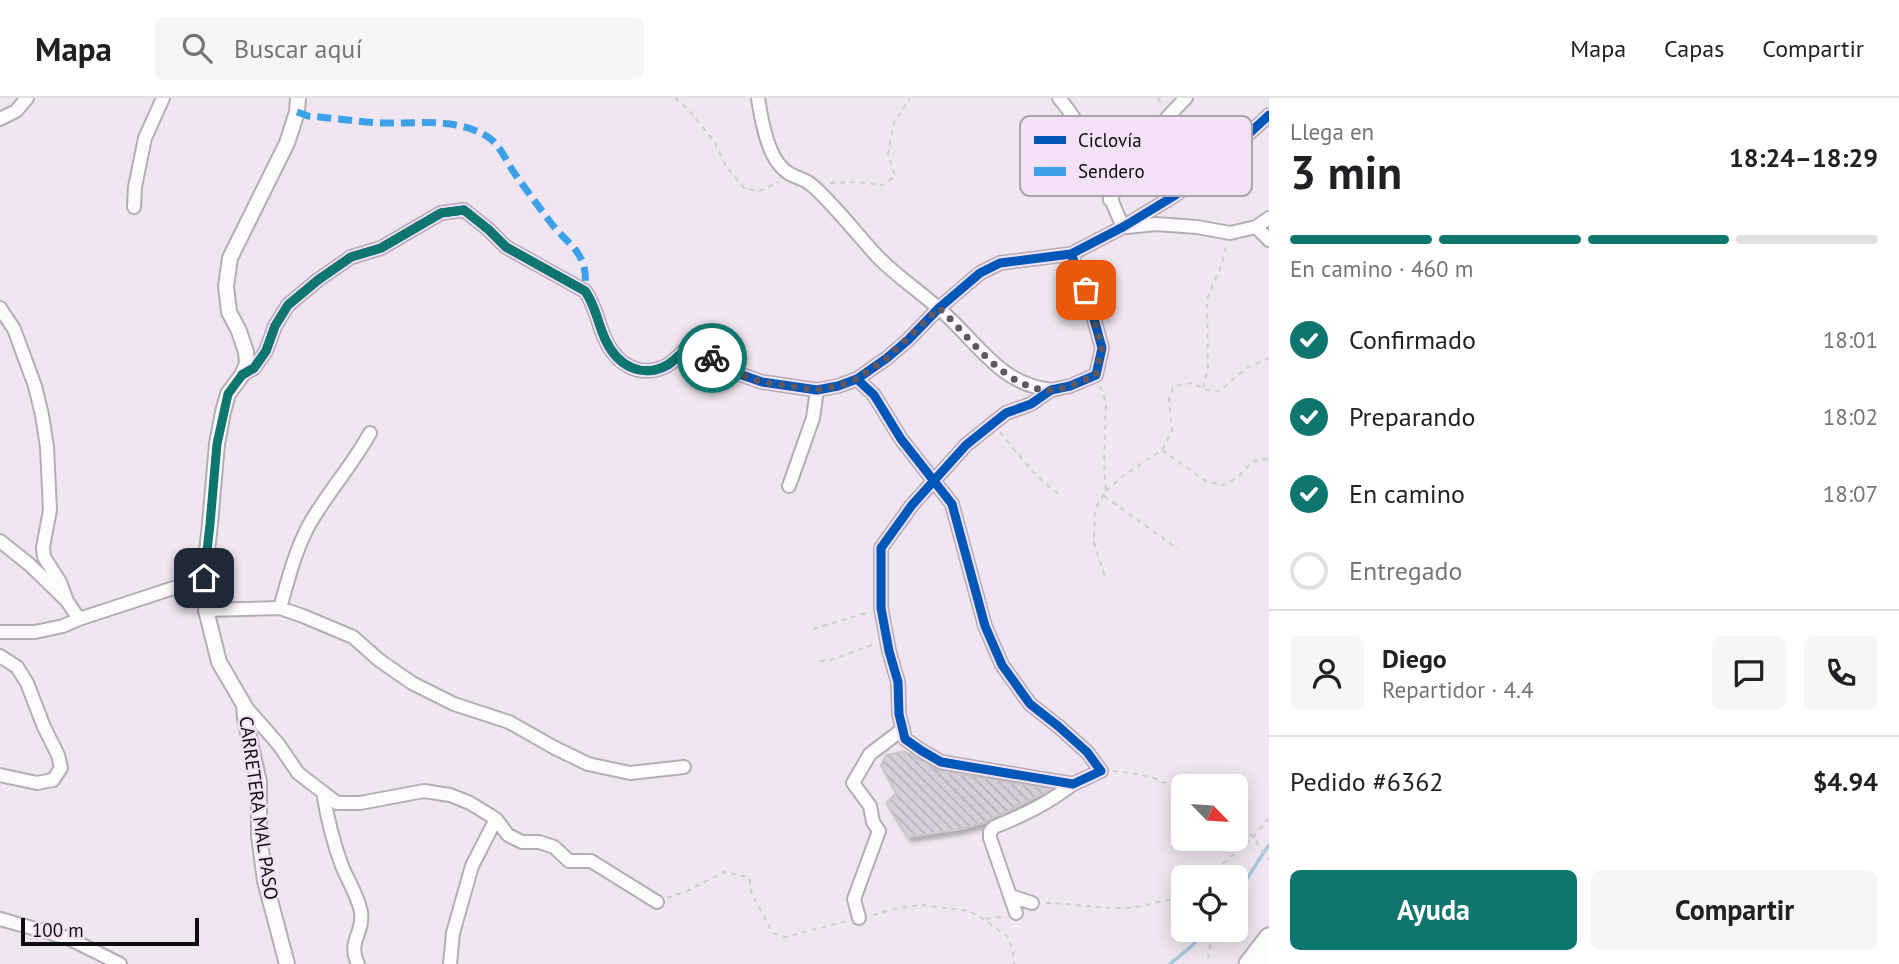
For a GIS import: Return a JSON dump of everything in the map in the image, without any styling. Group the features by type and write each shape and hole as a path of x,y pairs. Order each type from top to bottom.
{"highway":[{"path":"1249,964 1269,938"}],"street":[{"path":"0,119 16,111 27,98"},
{"path":"134,207 135,187 145,138 163,98"},
{"name":"CARRETERA MAL PASO","path":"287,964 265,881 259,835 258,782 244,705 219,662 206,610 204,578 219,433 228,394 247,364 239,331 229,312 226,286 230,258 287,143 297,112 298,98"},
{"path":"758,98 763,126 776,161 787,174 811,183 880,258 939,308 1005,373 1034,388 1051,390 1070,386 1096,375 1102,348 1086,290 1071,254"},
{"path":"1059,98 1073,116"},
{"path":"1167,116 1186,98"},
{"path":"1252,131 1269,115"},
{"path":"1109,196 1123,227"},
{"path":"1110,200 1112,196"},
{"path":"242,375 254,368 266,351 275,326 288,305 318,280 351,257 381,248 441,213 464,210 506,247 585,291 591,299 606,343 624,365 639,371 653,371 668,364 688,347 695,348 742,375 762,382 817,390 838,386 857,379 887,358 980,273 1000,263 1071,254 1174,196"},
{"path":"1123,227 1156,224 1230,233 1256,228 1269,218"},
{"path":"1256,228 1269,240"},
{"path":"0,308 14,329 35,386 42,415 47,447 50,510 43,547 44,557 60,582 66,601"},
{"path":"857,379 874,395 901,439 952,504 985,626 1002,665 1030,704 1087,752 1101,771 1073,784 1049,803 994,827 990,832 989,838 1016,913"},
{"path":"789,485 813,418 817,390"},
{"path":"1051,390 1031,404 1006,413 967,444 912,505 881,548 881,608 886,640 898,682 899,714 905,739 942,762 1073,784"},
{"path":"280,608 295,557 309,525 370,433"},
{"path":"0,541 30,565 66,601 79,619"},
{"path":"0,632 35,632 63,626 204,578"},
{"path":"206,610 280,608 303,615 353,637 379,660 412,683 454,704 509,722 588,764 630,774 684,767"},
{"path":"0,656 17,667 27,683 61,768 53,780 37,783 0,775"},
{"path":"244,705 279,745 298,774 337,803 359,803 424,791 450,795 470,803 496,819 508,835 522,842 539,842 554,847 569,861 592,861 657,902"},
{"path":"859,918 854,900 879,831 873,822 870,806 853,783 870,754 903,729"},
{"path":"323,792 328,820 342,866 360,908 362,926 354,939 353,949 358,964"},
{"path":"450,964 453,933 472,866 496,819"},
{"path":"1011,896 1032,904"},
{"path":"0,919 68,939 120,964"}],"path":[{"path":"676,98 714,141 727,168 745,188 760,191 787,174"},
{"path":"811,183 858,182 883,185 895,176 888,154 894,122 910,98"},
{"path":"1203,388 1208,368 1207,299 1221,266 1230,233"},
{"path":"1105,576 1094,543 1095,509 1106,491 1161,450 1172,431 1170,399 1174,386 1192,383 1220,391 1245,369 1269,358"},
{"path":"1096,375 1106,403 1106,491"},
{"path":"993,424 1037,476 1062,496"},
{"path":"1161,450 1208,482 1224,485 1238,477 1252,462 1266,458 1269,460"},
{"path":"1103,496 1178,549"},
{"path":"813,629 881,608"},
{"path":"820,661 831,660 886,640"},
{"path":"1101,771 1137,774 1171,783"},
{"path":"1222,865 1253,837 1269,818"},
{"path":"1248,831 1269,860"},
{"path":"657,902 687,891 724,872 749,877 752,894 773,933 785,937 897,908 923,905 969,911 1008,937 1014,964"},
{"path":"1032,904 1075,904 1115,909 1139,908 1171,901"},
{"path":"985,920 1016,913"},
{"path":"1208,959 1211,942"}],"building":[{"path":"904,751 940,771 1051,789 986,822 907,837 886,803 896,793 881,766 886,755"}],"waterway":[{"path":"1248,877 1269,845"},
{"path":"1170,964 1195,942"}],"marked path":[{"path":"297,112 308,116 364,122 450,124 488,137 499,148 548,219 576,250 584,267 585,291"}],"cycle path":[{"path":"1252,131 1269,115"},
{"path":"242,375 254,368 266,351 275,326 288,305 318,280 351,257 381,248 441,213 464,210 506,247 585,291 611,350 632,368 649,371 658,369 668,365 688,347 695,348 742,375 762,382 817,390 838,386 857,379 887,358 980,273 1000,263 1071,254 1174,196"},
{"path":"857,379 874,395 901,439 952,504 985,626 1002,665 1030,704 1087,752 1101,771 1073,784 941,762 905,739 899,714 898,682 881,608 881,548 912,505 966,445 1006,413 1031,404 1051,390 1070,386 1096,375 1102,348 1086,290 1071,254"}],"way so far":[{"path":"712,358 742,375 762,382 817,390 838,386 857,379 887,358 939,308 1005,373 1034,388 1051,390 1070,386 1096,375 1102,348 1086,290"}],"route":[{"path":"204,578 217,444 228,394 242,375 254,368 266,351 275,326 288,305 351,257 381,248 441,213 464,210 506,247 585,291 591,299 606,343 624,365 639,371 653,371 668,364 688,347 712,358"}]}
